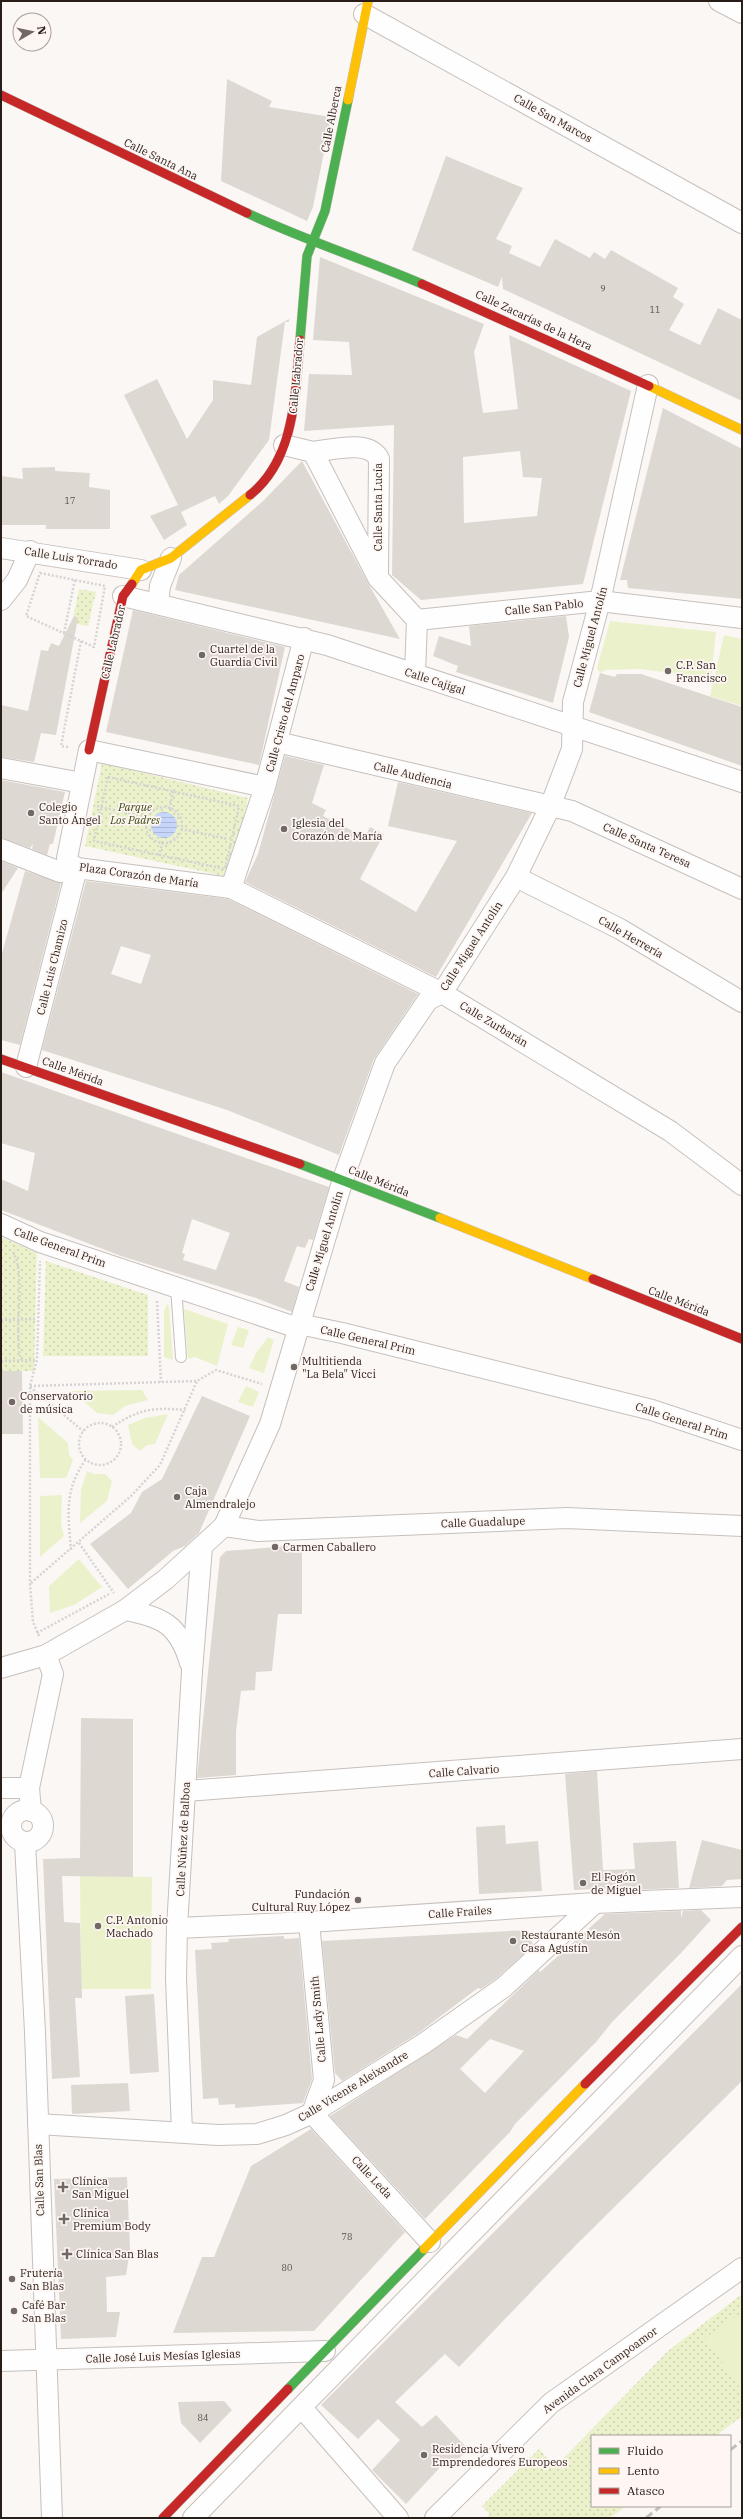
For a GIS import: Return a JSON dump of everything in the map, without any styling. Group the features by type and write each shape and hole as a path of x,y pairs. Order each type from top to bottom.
{"street":[{"path":"719,1 742,13"},
{"name":"Calle San Marcos","path":"366,7 742,223"},
{"name":"Calle Alberca","path":"312,240 325,210 366,7"},
{"name":"Calle Santa Ana","path":"1,95 293,235 312,240"},
{"name":"Calle Zacarías de la Hera","path":"312,240 479,308 648,385 742,430"},
{"name":"Calle Labrador","path":"80,749 124,596 141,570 171,558 255,491 275,464 284,445 293,416 307,256 312,240"},
{"name":"Calle Miguel Antolín","path":"1,1668 46,1656 125,1610 166,1579 224,1526 270,1424 342,1179 385,1063 428,1000 442,992 516,877 550,806 572,749 573,702 600,601 648,385"},
{"name":"Calle Santa Lucía","path":"284,445 314,452 367,448 375,452 379,459 378,578"},
{"name":"Calle Santa Lucía","path":"314,452 378,578 417,620"},
{"name":"Calle Luis Torrado","path":"1,548 30,550 141,570"},
{"path":"1,600 17,580 30,550"},
{"name":"Calle Labrador","path":"158,604 160,586 171,558"},
{"name":"Calle Cajigal","path":"124,596 304,638 742,782"},
{"name":"Calle San Pablo","path":"417,620 600,601 742,618"},
{"path":"415,674 417,620"},
{"name":"Calle Cristo del Amparo","path":"265,787 304,638"},
{"name":"Calle Audiencia","path":"277,742 550,806"},
{"path":"80,749 265,787 238,842 231,888"},
{"name":"Plaza Corazón de María","path":"80,749 80,790 67,849 69,863 77,868 231,888"},
{"path":"1,768 80,790"},
{"name":"Calle Santa Teresa","path":"550,806 572,811 742,889"},
{"path":"1,849 60,872 77,868"},
{"name":"Calle Luis Chamizo","path":"26,1067 77,868"},
{"name":"Calle Herrería","path":"516,877 620,929 742,1002"},
{"name":"Calle Zurbarán","path":"231,888 442,992 670,1131 742,1185"},
{"name":"Calle Mérida","path":"1,1059 342,1179 742,1339"},
{"name":"Calle General Prim","path":"1,1224 40,1242 298,1328 304,1325 342,1333 652,1410 742,1440"},
{"name":"Calle Guadalupe","path":"224,1526 258,1531 567,1518 742,1526"},
{"name":"Calle Núñez de Balboa","path":"182,2132 176,1978 177,1928 192,1671 202,1547"},
{"path":"125,1610 149,1614 167,1622 186,1649 192,1671"},
{"path":"1,1788 29,1788 54,1674 46,1656"},
{"name":"Calle Calvario","path":"186,1791 742,1749"},
{"name":"Calle San Blas","path":"29,1788 31,1811 19,1812 11,1823 14,1836 25,1843 38,2124 45,2360 52,2518"},
{"name":"Calle Frailes","path":"177,1928 309,1922 595,1903 742,1897"},
{"name":"Calle Vicente Aleixandre","path":"38,2124 218,2135 257,2134 286,2125 312,2113 423,2044 504,1987 595,1903"},
{"name":"Calle Lady Smith","path":"309,1922 324,2080 312,2113"},
{"path":"163,2518 430,2242 742,1927"},
{"path":"193,2518 302,2408 450,2252 742,1956"},
{"name":"Calle Leda","path":"312,2113 430,2242"},
{"name":"Avenida Clara Campoamor","path":"435,2518 551,2403 742,2268"},
{"name":"Calle José Luis Mesías Iglesias","path":"1,2361 325,2352"},
{"path":"302,2408 398,2518"}],"lane":[{"path":"176,1287 181,1357"}],"path":[{"path":"92,654 94,647 105,586 40,573 26,616 94,647"},
{"path":"64,633 75,579"},
{"path":"80,749 61,746 81,641"},
{"path":"108,777 239,806 238,842 225,869 94,841 108,777"},
{"path":"80,790 102,808 148,818"},
{"path":"170,809 180,817 181,829 175,839 170,842 158,842 152,839 147,829 148,818 155,810 170,809"},
{"path":"181,829 238,842"},
{"path":"40,1242 37,1360 30,1386 30,1584 33,1622 46,1656"},
{"path":"12,1250 18,1272 17,1345 21,1360"},
{"path":"156,1281 161,1382"},
{"path":"1,1320 37,1320"},
{"path":"1,1361 37,1360"},
{"path":"30,1386 197,1381 216,1370 279,1390"},
{"path":"30,1584 71,1550 131,1496 160,1465 197,1381"},
{"path":"30,1386 84,1431"},
{"path":"112,1427 130,1415 143,1410 161,1408 185,1410"},
{"path":"97,1423 112,1427 120,1441 120,1450 116,1457 100,1465 86,1459 79,1446 84,1431 97,1423"},
{"path":"71,1550 68,1520 70,1492 75,1474 86,1459"},
{"path":"79,1543 125,1610"},
{"path":"37,1633 113,1592"}],"green space":[{"path":"79,589 96,592 88,626 72,623"},
{"path":"610,621 716,632 711,678 640,669 605,670 600,673 597,668"},
{"path":"724,635 742,639 742,706 710,696"},
{"name":"Parque Los Padres","path":"102,763 248,798 229,877 85,846"},
{"path":"1,1237 37,1253 34,1371 1,1371"},
{"path":"46,1261 148,1295 148,1356 43,1356"},
{"path":"167,1304 169,1307 173,1360 164,1357 164,1311"},
{"path":"184,1309 228,1324 217,1366 195,1357 188,1359"},
{"path":"238,1327 249,1330 243,1348 231,1345"},
{"path":"268,1337 274,1340 264,1373 249,1368 256,1353"},
{"path":"246,1386 259,1392 253,1407 238,1402"},
{"path":"142,1390 148,1400 125,1406 113,1415 97,1413 72,1391"},
{"path":"168,1414 155,1444 147,1445 140,1451 132,1444 128,1425 145,1418"},
{"path":"38,1417 68,1443 69,1455 73,1460 66,1478 40,1478"},
{"path":"87,1471 94,1474 105,1474 112,1481 107,1501 80,1523 81,1490"},
{"path":"62,1495 61,1524 64,1536 40,1557 40,1496"},
{"path":"79,1559 102,1587 74,1605 50,1613 49,1586"},
{"path":"80,1876 152,1877 151,1989 81,1989"},
{"path":"742,2294 742,2416 717,2435 591,2435 591,2507 625,2507 610,2518 485,2518 490,2514 482,2506 539,2449 555,2467 668,2351"},
{"path":"742,2312 742,2391 705,2338"}],"water":[{"path":"164,812 173,816 177,825 173,834 164,838 155,834 151,825 155,816"}],"building":[{"path":"227,79 272,101 269,107 331,117 313,207 307,221 221,181"},
{"path":"446,156 523,188 496,239 512,246 509,253 540,267 555,239 590,258 594,252 605,259 611,250 678,288 673,297 684,304 669,330 700,345 718,308 742,320 742,401 503,289 502,277 498,287 412,250"},
{"path":"320,257 484,324 474,352 483,413 518,409 509,335 631,391 583,584 421,600 392,575 394,425 304,431 309,374 352,375 349,342 313,340","holes":["520,451 523,477 542,478 537,516 464,523 463,457"]},
{"path":"289,319 289,322 285,322 269,440 228,496 219,504 215,496 181,512 187,525 164,540 150,516 178,505 181,511 124,395 157,379 187,439 213,400 213,380 251,385 257,337"},
{"path":"663,408 742,449 742,599 628,588 627,580 620,580"},
{"path":"302,461 400,639 175,590 179,575 263,501"},
{"path":"55,467 55,471 90,473 89,487 110,490 110,529 46,529 46,525 1,525 1,476 23,479 22,468"},
{"path":"133,610 285,647 259,765 106,732"},
{"path":"74,616 78,618 56,735 41,733 34,762 1,757 1,705 28,711 41,650 48,651 51,643 59,646"},
{"path":"566,616 569,637 553,703 456,672 458,666 433,656 439,636 471,646 469,626"},
{"path":"600,673 615,677 617,674 641,674 742,707 742,766 589,712"},
{"path":"285,756 324,765 312,803 326,810 323,816 365,837 370,827 384,834 360,879 416,912 457,841 388,826 398,782 532,813 436,977 245,882 258,854"},
{"name":"Colegio Santo Ángel","path":"1,780 65,792 53,844 50,844 47,855 32,849 33,844 30,848 1,838"},
{"path":"1,861 18,868 1,894"},
{"path":"25,871 61,883 20,1045 1,1040 1,957"},
{"path":"86,881 228,899 418,994 374,1059 339,1155 227,1110 42,1050","holes":["121,946 151,955 141,984 111,974"]},
{"path":"1,1072 329,1187 313,1240 309,1239 305,1248 297,1246 284,1281 299,1287 292,1312 256,1298 121,1256 1,1210 1,1179 28,1191 35,1153 1,1143","holes":["192,1219 230,1233 216,1270 183,1260 185,1254 182,1253"]},
{"name":"Conservatorio de música","path":"1,1371 22,1371 23,1434 1,1434"},
{"name":"Caja Almendralejo","path":"202,1396 250,1416 199,1533 185,1546 173,1551 128,1589 90,1544 131,1513 142,1492 162,1479"},
{"path":"302,1545 302,1614 278,1614 272,1671 256,1672 255,1690 241,1691 236,1731 236,1775 197,1778 220,1557 226,1551"},
{"path":"81,1718 133,1719 133,1877 62,1876 64,1922 80,1923 82,1998 75,1998 80,2077 52,2079 43,1859 80,1858"},
{"path":"597,1771 603,1870 635,1869 633,1843 676,1841 679,1888 631,1890 634,1887 574,1890 565,1774"},
{"path":"505,1825 506,1844 538,1841 542,1891 479,1894 476,1827"},
{"path":"702,1840 742,1850 742,1879 727,1880 722,1886 689,1888"},
{"path":"701,1910 711,1920 681,1953 612,2022 597,2041 515,2124 510,2132 425,2219 330,2116 456,2035 467,2039 539,1970 540,1972 605,1914 681,1911 681,1918 683,1911","holes":["490,2039 524,2051 485,2093 460,2069"]},
{"path":"528,1930 533,1945 497,1978 481,1989 478,1988 417,2034 342,2081 335,2073 322,1941"},
{"path":"284,1936 284,1939 299,1938 312,2079 303,2103 235,2108 235,2104 219,2105 218,2098 203,2099 195,1950 212,1949 211,1943 229,1942 228,1939"},
{"path":"742,1984 742,2081 576,2245 459,2367 445,2354 395,2402 422,2427 436,2415 468,2449 451,2467 446,2461 406,2504 372,2470 400,2440 378,2419 358,2439 321,2405"},
{"path":"154,1994 159,2072 130,2074 125,1996"},
{"path":"128,2083 130,2111 72,2114 71,2085"},
{"path":"311,2129 405,2232 314,2331 173,2333 202,2257 214,2257 251,2166"},
{"path":"127,2177 130,2250 126,2275 106,2277 107,2312 120,2312 116,2337 61,2339 54,2179"},
{"path":"224,2401 232,2410 200,2443 181,2423 178,2402"}],"railway":[{"path":"731,2449 742,2441"},
{"path":"646,2518 660,2507"}],"traffic: fast":[{"path":"300,340 307,256 325,211 348,100"},
{"path":"247,213 290,232 422,284"},
{"path":"300,1164 440,1218"},
{"path":"288,2389 424,2249"}],"traffic: slow":[{"path":"348,100 368,1"},
{"path":"649,386 742,430"},
{"path":"132,584 141,570 171,558 250,495"},
{"path":"440,1218 593,1279"},
{"path":"424,2249 585,2084"}],"traffic: jam":[{"path":"1,95 247,213"},
{"path":"422,284 649,386"},
{"path":"250,495 265,480 277,462 285,443 294,402 300,340"},
{"path":"89,750 123,596 132,584"},
{"path":"1,1059 300,1164"},
{"path":"593,1279 742,1339"},
{"path":"585,2084 742,1927"},
{"path":"163,2518 288,2389"}],"place":[{"name":"Cuartel de la Guardia Civil","path":"202,655"},
{"name":"C.P. San Francisco","path":"668,671"},
{"name":"Colegio Santo Ángel","path":"31,813"},
{"name":"Iglesia del Corazón de María","path":"284,829"},
{"name":"Multitienda \"La Bela\" Vicci","path":"294,1367"},
{"name":"Conservatorio de música","path":"12,1402"},
{"name":"Caja Almendralejo","path":"177,1497"},
{"name":"Carmen Caballero","path":"275,1547"},
{"name":"El Fogón de Miguel","path":"583,1883"},
{"name":"Fundación Cultural Ruy López","path":"358,1900"},
{"name":"C.P. Antonio Machado","path":"98,1926"},
{"name":"Restaurante Mesón Casa Agustín","path":"513,1941"},
{"name":"Clínica San Miguel","path":"63,2187"},
{"name":"Clínica Premium Body","path":"64,2219"},
{"name":"Clínica San Blas","path":"67,2254"},
{"name":"Frutería San Blas","path":"12,2279"},
{"name":"Café Bar San Blas","path":"14,2311"},
{"name":"Residencia Vivero Emprendedores Europeos","path":"424,2455"}]}
